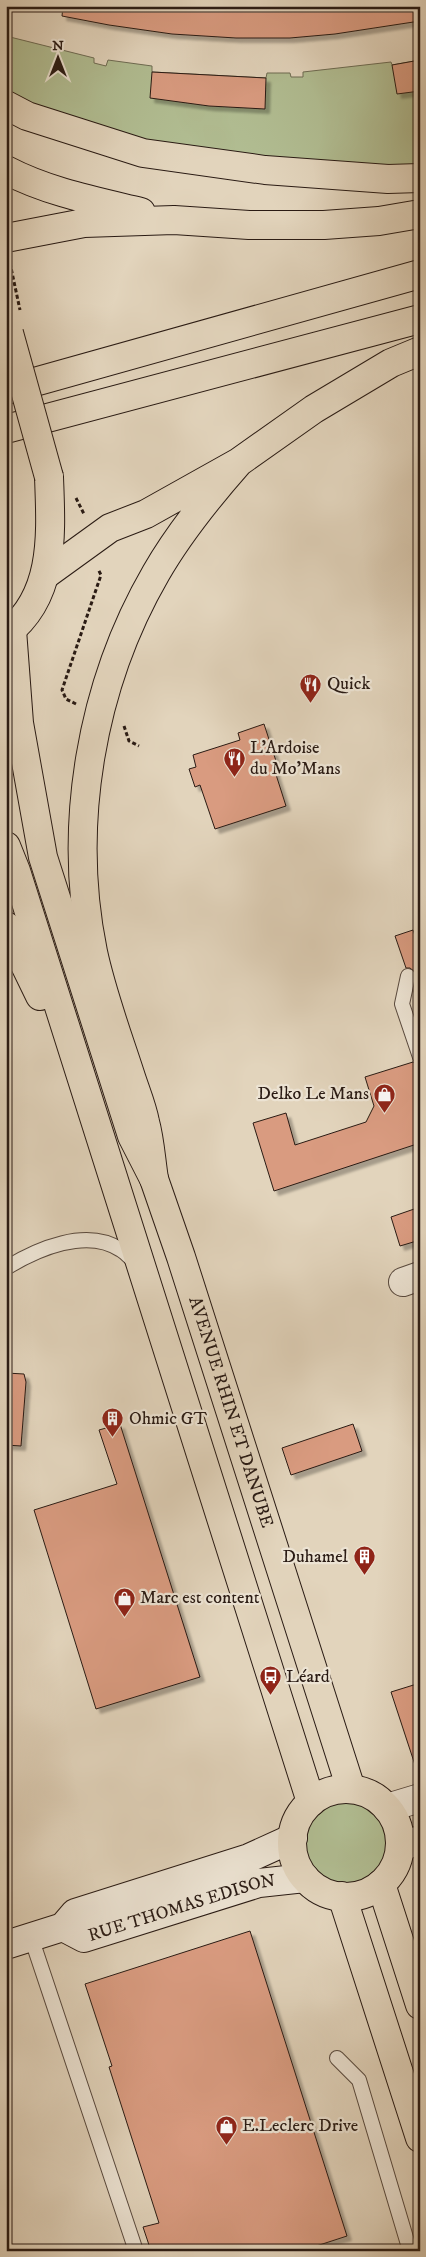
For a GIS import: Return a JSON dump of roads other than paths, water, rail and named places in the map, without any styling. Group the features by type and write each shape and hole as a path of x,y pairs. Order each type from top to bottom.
{"main road":[{"path":"6,105 28,116 143,153 265,170 388,179 420,178"},
{"path":"6,170 45,187 77,197 174,220"},
{"path":"7,238 84,223 174,220 249,225 324,225 379,221 420,214"},
{"path":"6,390 420,274"},
{"path":"6,429 420,319"},
{"path":"8,330 50,477 51,545 46,575 37,597 24,617 9,632 19,723 42,857 132,1136 154,1179"},
{"path":"46,575 110,528 146,514 239,462 314,409 391,363 420,351"},
{"path":"154,1179 145,1121 99,975 87,910 84,863 85,788 100,712 107,685 124,637 156,572 186,528 239,462"},
{"path":"6,846 16,871 311,1802"},
{"path":"6,926 85,1088"},
{"name":"AVENUE RHIN ET DANUBE","path":"154,1179 181,1257 351,1789"},
{"path":"351,1789 364,1792 377,1799 387,1808 395,1820 399,1833 410,1844 381,1884 369,1892 356,1896 342,1896 328,1893 315,1887 305,1878 297,1866 292,1838 302,1812 311,1802 323,1794 336,1790 351,1789"},
{"path":"381,1884 420,2005"},
{"path":"342,1896 420,2138"}],"street":[{"path":"387,1808 420,1798"},
{"name":"RUE THOMAS EDISON","path":"19,1941 63,1927 75,1913 249,1858 292,1838"},
{"name":"RUE THOMAS EDISON","path":"63,1927 84,1938 259,1883 305,1878"}],"lane":[{"path":"408,976 402,1004 420,1057"},
{"path":"12,1264 57,1245 85,1239 120,1249 142,1269"},
{"path":"19,1941 136,2251"},
{"path":"337,2058 359,2080 410,2251"}],"place":[{"name":"Quick","path":"311,703"},
{"name":"L'Ardoise du Mo'Mans","path":"234,777"},
{"name":"Delko Le Mans","path":"385,1113"},
{"name":"Ohmic GT","path":"113,1438"},
{"name":"Duhamel","path":"364,1576"},
{"name":"Marc est content","path":"124,1617"},
{"name":"Léard","path":"270,1696"},
{"name":"E.Leclerc Drive","path":"226,2145"}]}
